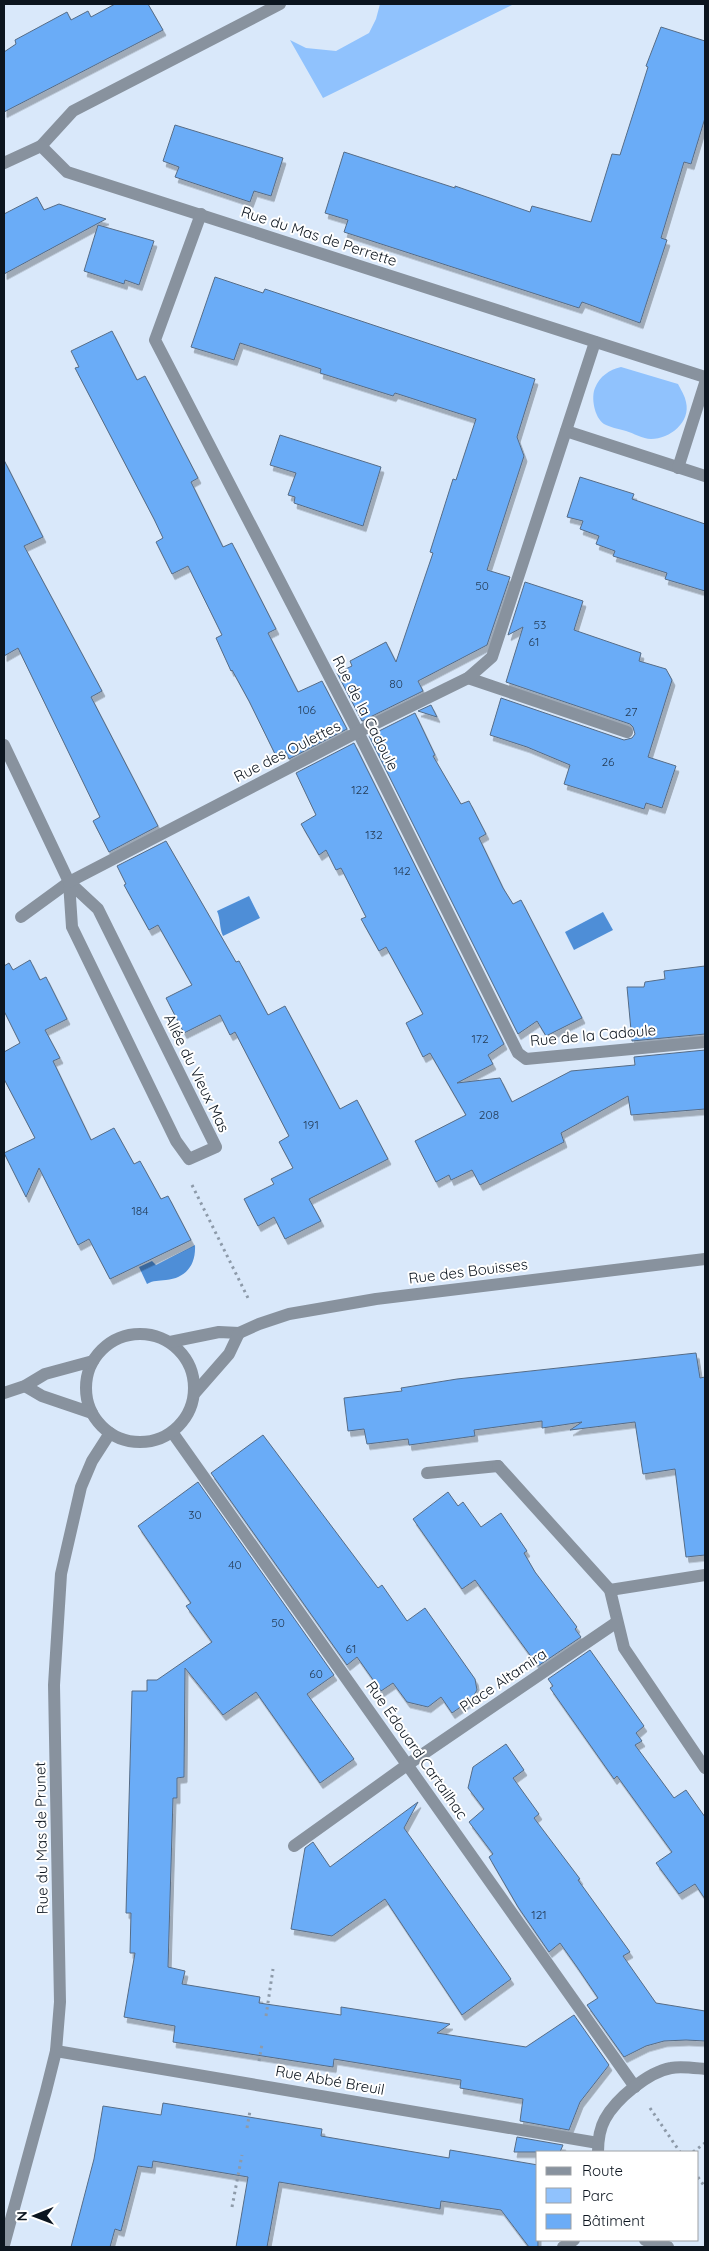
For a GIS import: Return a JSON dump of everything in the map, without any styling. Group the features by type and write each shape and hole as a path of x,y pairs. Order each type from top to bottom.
{"street":[{"path":"4,163 41,146 74,111 280,4"},
{"name":"Rue du Mas de Perrette","path":"41,146 67,172 705,377"},
{"name":"Rue de la Cadoule","path":"201,214 156,340 358,732 518,1053 526,1059 705,1042"},
{"path":"594,342 566,431 705,476"},
{"path":"678,468 705,383"},
{"name":"Rue des Oulettes","path":"21,917 69,882 358,732 468,678 492,657 566,431"},
{"path":"468,678 626,732"},
{"name":"Allée du Vieux Mas","path":"4,745 69,882 72,927 176,1140 189,1159 216,1147 98,909 69,882"},
{"name":"Rue des Bouisses","path":"170,1342 219,1332 239,1333 290,1314 376,1299 705,1259"},
{"path":"143,1333 157,1336 170,1342 181,1352 190,1365 194,1379 194,1394 190,1409 183,1422 172,1432 158,1439 141,1442 126,1440 110,1433 92,1413 87,1400 86,1386 93,1360 102,1349 114,1340 128,1335 143,1333"},
{"path":"194,1394 229,1354 239,1333"},
{"path":"4,1392 25,1386 45,1374 93,1360"},
{"path":"25,1386 42,1396 92,1413"},
{"name":"Rue Édouard Cartailhac","path":"172,1432 635,2087"},
{"name":"Rue du Mas de Prunet","path":"4,2245 56,2050 60,2002 54,1685 61,1574 80,1487 92,1461 110,1433"},
{"path":"427,1473 498,1466 610,1590 624,1648 705,1768"},
{"path":"610,1590 705,1575"},
{"name":"Place Altamira","path":"294,1846 407,1765 617,1622"},
{"name":"Rue Abbé Breuil","path":"56,2050 598,2148"},
{"path":"598,2148 604,2120 620,2099 647,2078 670,2068 705,2069"},
{"path":"648,2241 668,2247"}],"path":[{"path":"189,1159 192,1185 238,1275 259,1324"},
{"path":"266,2016 273,1968"},
{"path":"635,2087 679,2151"},
{"path":"694,2151 705,2143"},
{"path":"232,2207 242,2155"}],"green space":[{"path":"380,4 514,4 323,98 290,40 306,48 336,51 369,33 376,19"},
{"path":"621,367 678,384 685,398 687,409 678,428 665,436 648,439 609,426 601,421 594,407 593,396 595,388 605,374"}],"shaded area":[{"path":"249,896 260,918 223,936 217,911"},
{"path":"603,912 613,930 574,950 565,932"},
{"path":"195,1245 194,1259 184,1273 173,1279 154,1281 147,1284 139,1267 152,1261 156,1265"}],"building":[{"path":"115,4 148,4 163,30 4,112 4,52 16,44 15,40 67,12 71,20 88,11 91,17"},
{"path":"661,27 705,41 705,118 691,164 684,162 661,238 667,240 640,323 582,302 579,308 344,232 348,220 325,213 344,152 455,188 455,186 530,212 532,206 591,222 612,154 620,155 648,67 646,66"},
{"path":"175,125 283,158 271,196 254,191 250,202 175,177 179,167 163,161"},
{"path":"37,197 44,210 59,204 106,219 4,274 4,214"},
{"path":"98,225 154,241 139,285 125,280 124,284 84,271"},
{"path":"215,277 263,293 265,289 535,379 517,437 524,456 487,570 510,577 487,645 418,681 423,691 362,721 337,673 352,666 350,661 386,642 396,662 433,553 430,552 453,479 456,480 476,419 395,393 393,396 320,373 321,369 240,343 234,360 191,347"},
{"path":"112,331 137,380 145,376 198,478 191,482 223,547 232,543 276,629 268,633 298,692 322,681 347,729 289,759 285,751 276,756 249,701 231,671 216,638 222,635 188,566 172,574 156,542 163,538 75,368 79,367 71,351"},
{"path":"280,435 381,467 363,526 294,503 295,497 288,495 296,473 270,465"},
{"path":"4,460 43,537 24,546 102,691 91,697 158,826 109,852 93,821 100,817 18,648 4,656"},
{"path":"580,477 634,494 632,499 705,524 705,591 665,579 667,573 613,556 615,551 596,544 599,536 580,529 583,521 567,517"},
{"path":"525,582 583,601 574,630 641,653 639,661 666,669 672,680 648,757 676,766 662,808 646,803 644,809 564,784 570,765 527,747 490,735 501,698 624,740 632,738 635,734 630,724 506,682 523,627 508,635"},
{"path":"431,705 437,717 418,711"},
{"path":"415,713 435,755 433,756 461,804 469,801 486,834 479,838 503,888 513,904 521,900 582,1018 546,1036 537,1021 518,1034 369,736"},
{"path":"354,743 504,1044 488,1055 493,1064 457,1083 500,1078 512,1102 571,1071 635,1065 634,1057 705,1050 705,1109 631,1115 628,1096 561,1133 564,1142 480,1185 472,1170 451,1180 449,1175 436,1182 415,1141 466,1115 430,1053 423,1057 406,1023 423,1014 386,947 379,951 361,919 366,917 341,868 336,870 326,850 319,855 301,824 316,815 296,773"},
{"path":"166,841 236,962 239,961 268,1015 285,1006 340,1109 357,1100 388,1159 309,1199 321,1221 285,1239 274,1217 258,1226 244,1199 274,1184 271,1179 293,1168 279,1142 289,1136 235,1032 230,1035 220,1015 184,1033 166,998 192,985 158,925 149,930 124,885 126,884 117,866"},
{"path":"30,960 40,980 46,977 67,1019 45,1030 60,1058 53,1061 91,1140 114,1128 134,1164 140,1161 161,1199 168,1196 191,1240 110,1279 89,1239 78,1245 39,1168 26,1197 4,1153 35,1138 4,1079 4,1052 20,1043 4,1011 4,966 9,963 13,970"},
{"path":"705,966 705,1034 632,1041 627,987 644,987 645,982 665,979 664,971"},
{"path":"696,1353 700,1378 705,1377 705,1555 686,1557 675,1469 643,1474 635,1422 570,1430 582,1422 542,1428 542,1421 474,1430 475,1436 409,1445 408,1439 367,1444 364,1429 348,1431 344,1398 402,1391 401,1388 457,1379"},
{"path":"263,1435 378,1588 382,1585 407,1621 425,1608 475,1679 477,1690 472,1699 452,1713 441,1697 428,1707 407,1702 393,1683 381,1691 357,1657 347,1665 211,1473"},
{"path":"198,1482 334,1675 307,1694 354,1759 320,1783 256,1692 223,1715 185,1668 184,1777 177,1778 177,1798 173,1798 168,1967 185,1971 182,1984 260,1997 259,2003 341,2015 341,2007 450,2024 437,2033 526,2047 574,2015 609,2065 580,2102 569,2130 520,2121 523,2099 460,2088 461,2080 334,2059 333,2067 173,2042 175,2026 124,2017 135,1953 130,1953 131,1913 126,1913 132,1691 147,1691 147,1680 157,1680 212,1642 186,1606 191,1603 138,1526"},
{"path":"448,1492 458,1506 463,1502 481,1527 501,1513 527,1551 524,1553 535,1572 577,1627 575,1629 581,1637 538,1666 475,1580 462,1589 413,1519"},
{"path":"590,1650 644,1726 636,1733 642,1741 635,1745 674,1798 686,1790 705,1817 705,1899 695,1884 679,1894 656,1863 672,1852 617,1776 614,1779 550,1688 553,1686 548,1679"},
{"path":"506,1744 524,1770 513,1778 539,1814 534,1818 580,1879 578,1880 630,1952 623,1956 656,2003 705,2011 705,2041 664,2041 646,2046 624,2057 587,2005 598,1998 577,1967 560,1943 549,1952 518,1907 489,1857 493,1854 469,1822 484,1809 468,1788 473,1767"},
{"path":"418,1802 404,1828 511,1979 462,2015 385,1899 332,1936 291,1929 305,1848 313,1842 330,1867"},
{"path":"163,2103 322,2129 321,2136 449,2158 450,2150 536,2165 536,2241 538,2241 538,2247 529,2247 501,2210 441,2201 440,2209 279,2182 267,2247 236,2247 248,2177 153,2161 152,2168 138,2166 121,2231 115,2229 110,2247 71,2247 94,2159 103,2106 161,2115"},
{"path":"517,2137 563,2145 560,2151 514,2152"}]}
